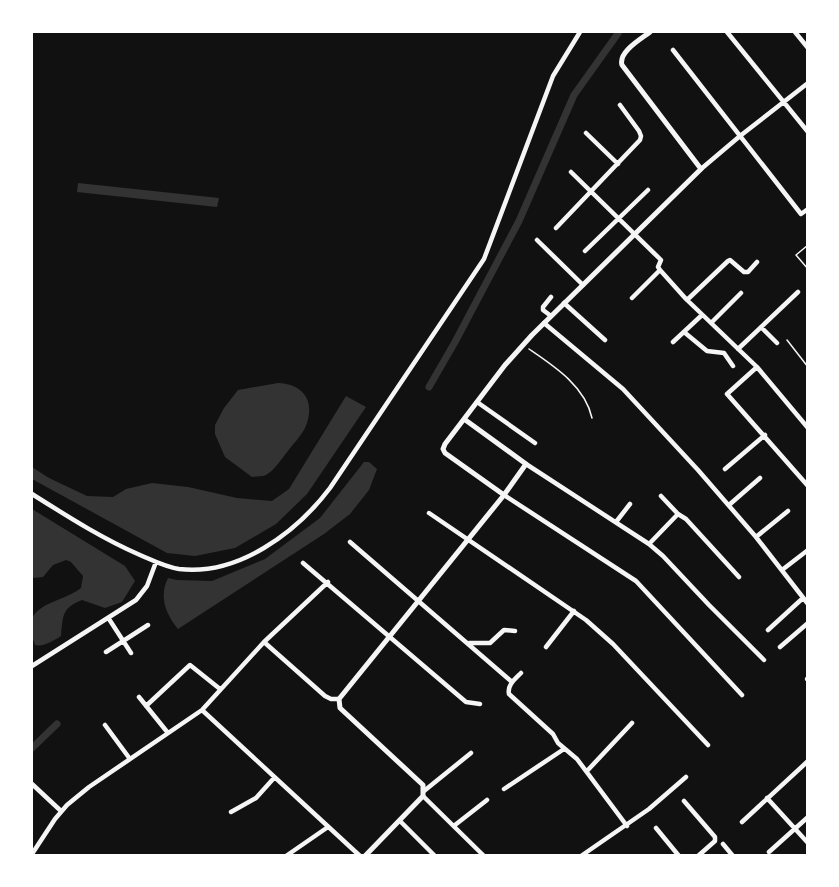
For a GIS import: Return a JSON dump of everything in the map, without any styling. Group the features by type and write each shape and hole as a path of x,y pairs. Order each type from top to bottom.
{"street":[{"path":"32,494 109,541 176,569 198,570 218,567 276,541 295,528 314,509 484,259 553,76 580,32"},
{"path":"651,32 623,55 622,65 701,169"},
{"path":"727,32 807,132"},
{"path":"795,32 807,48"},
{"path":"673,51 801,214 807,209"},
{"path":"742,694 636,581 504,495 445,453 443,449 505,365 544,323 701,169 807,83"},
{"path":"556,228 618,164 641,136 620,105"},
{"path":"586,133 618,164"},
{"path":"571,172 661,260 658,267 660,270 687,300 757,367 807,428"},
{"path":"585,251 648,190"},
{"path":"537,240 583,285"},
{"path":"687,300 728,261 730,260 744,272 748,272 757,262"},
{"path":"632,298 660,270"},
{"path":"738,349 798,292"},
{"path":"711,323 741,293"},
{"path":"551,297 543,310 551,316"},
{"path":"564,303 605,340"},
{"path":"673,342 702,315"},
{"path":"544,323 622,389 698,470 756,537 807,604"},
{"path":"761,327 777,343"},
{"path":"684,332 707,351 724,353 734,366"},
{"path":"757,367 727,394 807,486"},
{"path":"477,402 535,442"},
{"path":"464,420 526,464 649,544 764,660"},
{"path":"725,469 765,435"},
{"path":"484,855 423,793 423,786 418,780 340,708 339,699 504,495 526,464"},
{"path":"729,505 760,478"},
{"path":"661,496 686,519 739,577"},
{"path":"616,522 630,504"},
{"path":"756,537 788,511"},
{"path":"429,513 574,611 613,644 708,745"},
{"path":"649,544 678,514"},
{"path":"350,542 512,682"},
{"path":"782,570 807,550"},
{"path":"32,666 136,600 147,586 156,562"},
{"path":"303,563 466,702 480,704"},
{"path":"32,854 61,812 89,787 202,710 264,642 328,582"},
{"path":"768,630 803,598"},
{"path":"546,647 574,611"},
{"path":"109,619 131,652"},
{"path":"780,647 807,623"},
{"path":"106,652 148,626"},
{"path":"469,643 490,643 504,630 515,631"},
{"path":"264,642 325,696 339,699"},
{"path":"146,706 190,665 220,690"},
{"path":"521,674 512,682 508,689 509,694 577,759 627,826"},
{"path":"139,697 168,733"},
{"path":"202,710 360,855"},
{"path":"587,771 632,723"},
{"path":"105,725 130,759"},
{"path":"504,789 564,749"},
{"path":"365,855 400,821 423,793 471,753"},
{"path":"742,822 807,761"},
{"path":"581,855 627,826 686,777"},
{"path":"231,813 256,798 274,778"},
{"path":"32,784 61,812"},
{"path":"767,798 807,843"},
{"path":"455,825 487,800"},
{"path":"684,801 716,837 715,841 698,855"},
{"path":"770,852 807,817"},
{"path":"400,821 435,855"},
{"path":"285,855 328,827"},
{"path":"656,828 680,855"},
{"path":"32,843 37,847"},
{"path":"723,844 733,855"}],"path":[{"path":"807,245 796,255 807,269"},
{"path":"787,340 807,367"},
{"path":"523,345 563,373 583,398 592,418"}],"shaded area":[{"path":"78,183 219,198 217,207 77,192"},
{"path":"278,383 295,387 306,397 308,419 301,434 278,464 264,476 252,477 225,457 215,434 215,425 224,408 238,390"},
{"path":"346,396 366,407 307,494 276,524 235,548 195,556 167,553 32,479 32,467 49,478 87,496 113,497 126,489 152,483 188,487 237,498 272,501 289,489"},
{"path":"364,462 369,462 377,469 369,490 350,514 324,534 178,629 165,604 164,591 168,578 212,581 265,559 320,518"},
{"path":"32,509 125,566 135,581 122,602 105,608 82,600 71,606 63,617 61,636 42,645 35,645 31,631 32,620 36,613 43,607 81,588 83,576 71,562 66,560 53,565 43,577 33,578"}],"waterway":[{"path":"429,387 519,221 574,95 619,32"},
{"path":"32,748 57,724"}]}
